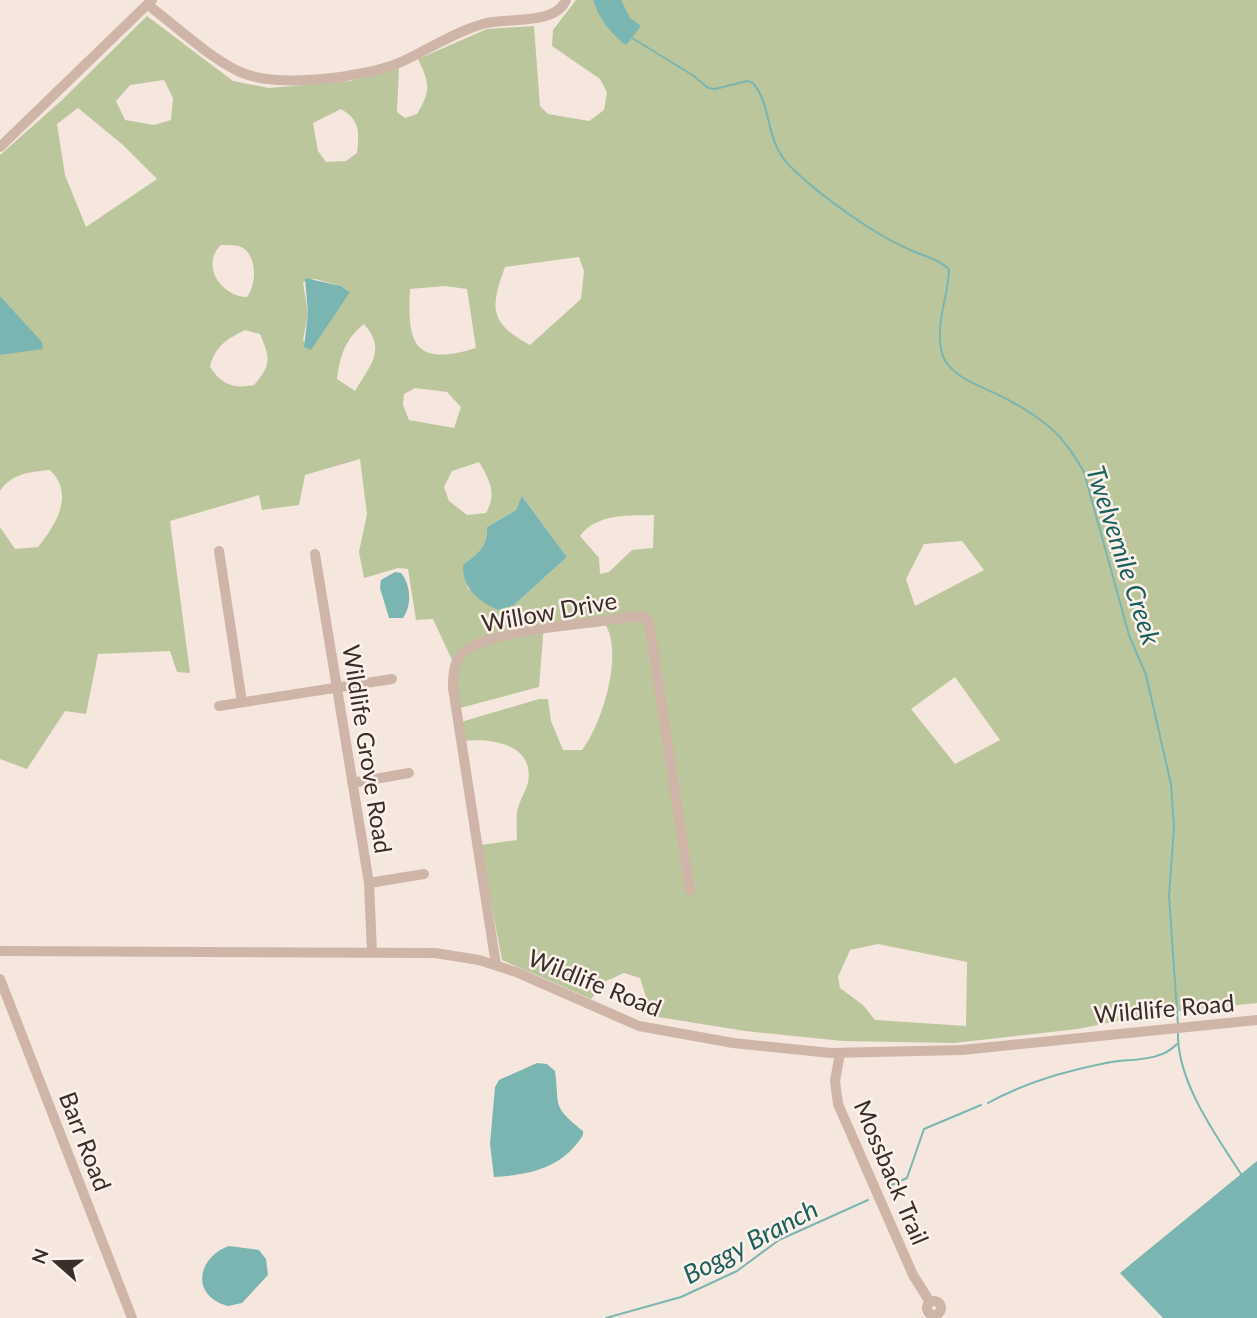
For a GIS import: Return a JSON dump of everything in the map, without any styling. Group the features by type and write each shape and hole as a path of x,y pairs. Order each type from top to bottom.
{"street":[{"path":"0,147 150,2 240,72 262,77 298,78 380,69 484,23 553,13 563,7 566,0"},
{"path":"219,551 242,702"},
{"name":"Wildlife Grove Road","path":"315,554 369,883 372,952"},
{"name":"Willow Drive","path":"496,965 453,688 458,659 468,649 482,643 519,633 628,617 642,616 649,622 690,890"},
{"path":"219,706 337,690 391,679"},
{"path":"352,783 409,774"},
{"path":"369,883 424,874"},
{"name":"Wildlife Road","path":"0,951 435,953 496,965 639,1026 733,1043 840,1053 962,1050 1257,1020"},
{"name":"Barr Road","path":"0,979 132,1318"},
{"name":"Mossback Trail","path":"840,1053 835,1081 838,1104 932,1313"}],"green space":[{"path":"576,0 1257,0 1257,1003 1151,1014 1078,1029 954,1043 843,1041 745,1031 652,1016 640,978 624,973 606,981 591,999 502,960 480,845 517,840 517,813 528,783 528,770 525,760 509,746 486,741 463,741 461,722 539,699 548,699 551,721 563,750 582,750 597,724 608,688 612,652 610,637 605,624 544,624 539,687 460,708 452,660 433,619 416,620 408,569 398,568 364,578 359,552 367,514 360,459 305,475 299,505 262,510 259,495 170,521 190,673 177,672 170,651 98,654 86,714 65,711 27,769 0,759 0,527 15,549 38,547 56,519 62,499 57,479 50,470 16,477 0,491 0,355 43,348 41,342 0,296 0,155 61,101 147,16 233,81 269,88 350,81 399,68 397,112 405,118 417,114 427,93 427,81 418,59 487,29 534,26 540,106 548,114 589,121 604,110 607,92 600,79 552,46 553,30","holes":["164,80 173,98 171,120 154,125 125,120 116,101 130,85","78,108 123,145 157,179 86,227 65,175 57,124","341,109 355,122 357,153 346,161 326,162 318,151 313,123","221,245 239,246 245,250 250,255 254,269 253,285 247,297 229,291 216,278 213,270 215,253","579,257 584,271 581,299 530,345 500,321 496,313 497,293 505,267","315,279 349,291 311,349 303,340 308,314 303,282","445,286 467,289 476,348 439,355 427,352 413,337 410,324 410,289","364,324 374,342 374,358 355,391 337,379 348,342","245,330 260,334 268,361 254,385 240,386 224,382 210,367 215,354 227,340","415,388 447,392 461,407 454,428 409,420 403,405 404,394","479,462 492,493 486,513 467,515 449,501 444,487 452,471","523,497 567,557 514,605 468,589 464,565 481,549 486,539 487,527 516,510","654,515 653,548 632,550 609,572 600,574 599,558 580,536 595,523 623,516","962,541 984,570 915,606 906,579 924,544","955,677 1000,740 955,764 911,709","878,944 967,962 966,1026 875,1020 863,1005 840,988 838,977 850,950"]}],"water":[{"path":"593,0 621,0 630,18 641,26 626,45 606,25"},
{"path":"305,278 341,286 350,292 311,350 304,347 308,314"},
{"path":"0,296 42,342 43,349 0,355"},
{"path":"522,496 567,557 514,605 498,610 473,593 466,581 463,565 481,549 486,539 487,527 516,510"},
{"path":"395,572 401,573 408,589 408,607 403,618 389,618 380,588 381,580"},
{"path":"537,1063 547,1064 555,1071 561,1110 583,1131 583,1135 566,1155 544,1168 494,1177 490,1144 495,1087 499,1080"},
{"path":"1257,1161 1257,1318 1163,1318 1120,1273"},
{"path":"229,1246 259,1250 266,1259 268,1275 242,1303 228,1306 208,1294 203,1286 202,1276 210,1259"}],"waterway":[{"name":"Twelvemile Creek","path":"632,38 694,76 708,88 715,89 747,81 753,83 764,102 772,134 781,155 800,176 877,232 949,269 940,327 944,359 959,375 1003,397 1047,425 1066,444 1084,472 1129,635 1146,675 1171,784 1174,827 1169,896 1178,1025"},
{"name":"Twelvemile Creek","path":"1178,1031 1179,1050 1190,1087 1209,1124 1241,1174"},
{"name":"Boggy Branch","path":"988,1103 1045,1078 1106,1063 1153,1057 1177,1044"},
{"name":"Boggy Branch","path":"887,1187 907,1178 924,1129 981,1105"},
{"name":"Boggy Branch","path":"606,1318 681,1297 737,1271 779,1240 868,1200"}]}
